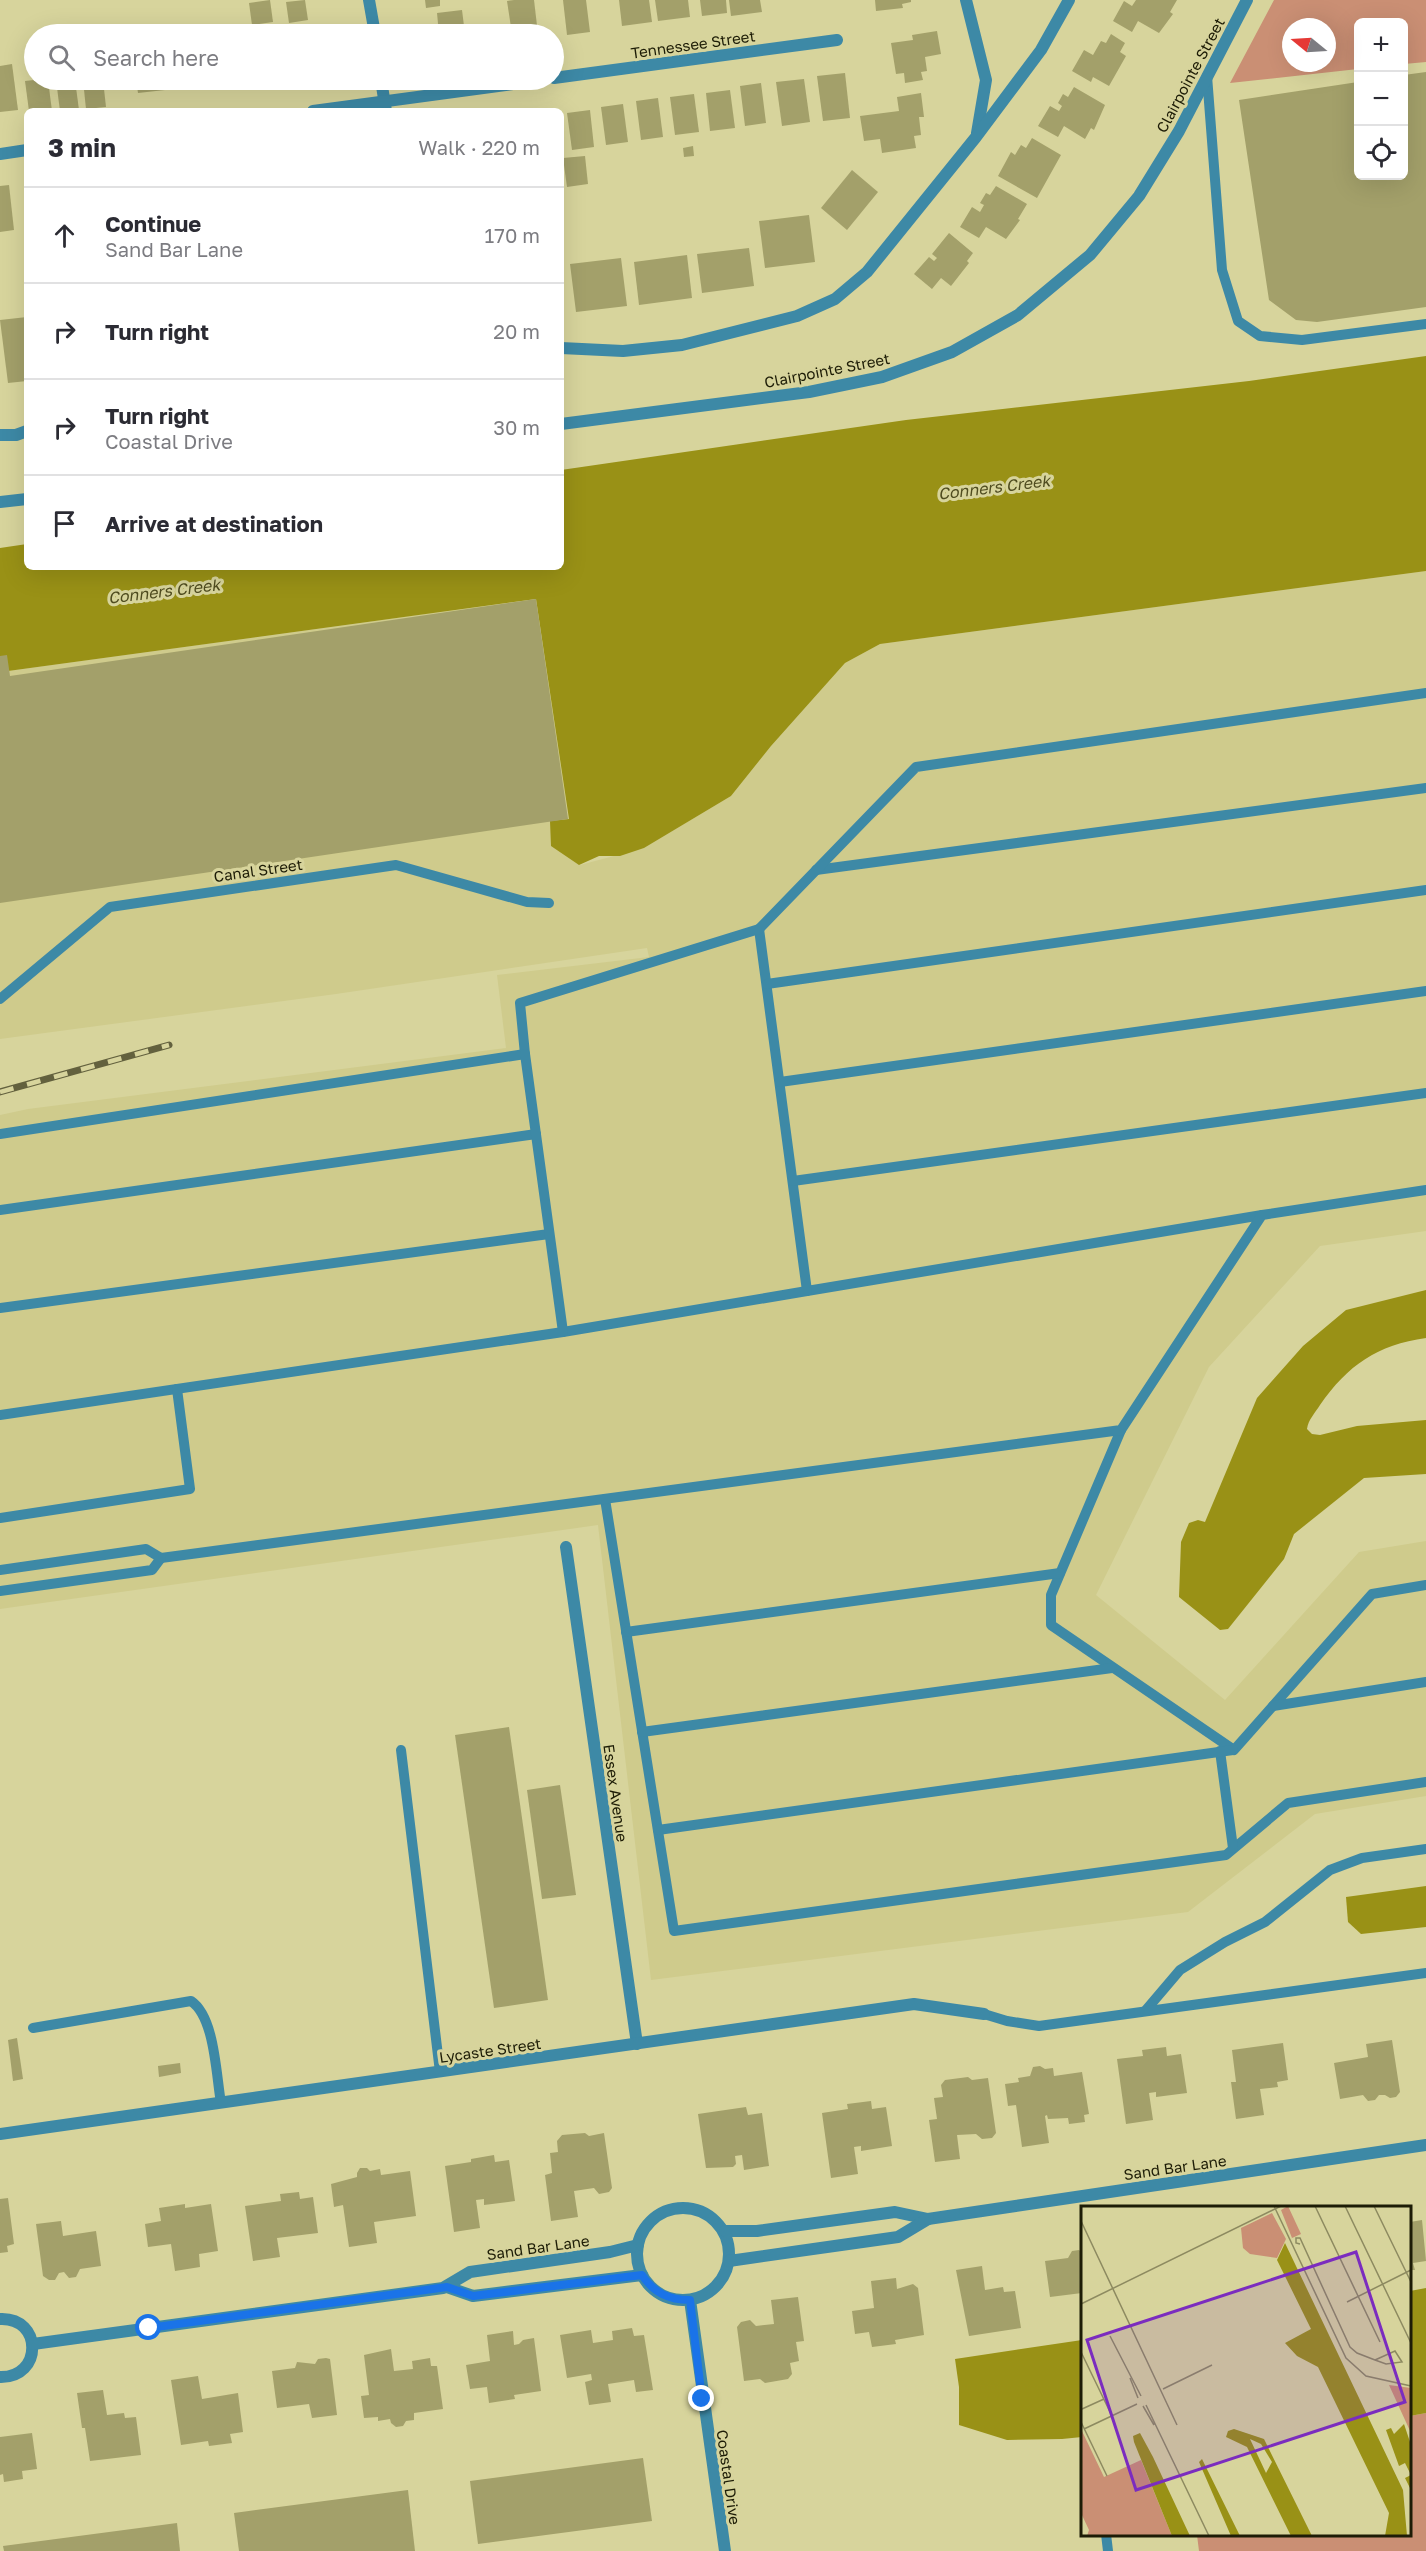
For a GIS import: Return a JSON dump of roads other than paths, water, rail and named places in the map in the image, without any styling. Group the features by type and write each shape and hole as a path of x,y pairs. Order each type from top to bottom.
{"street":[{"path":"369,0 373,24"},
{"path":"966,0 986,80 976,137"},
{"path":"564,348 623,351 682,345 797,316 834,298 867,272 976,137 1041,50 1069,0"},
{"name":"Clairpointe Street","path":"564,424 809,392 882,377 952,352 1033,305 1090,255 1139,196 1179,131 1246,0"},
{"name":"Tennessee Street","path":"564,77 837,40"},
{"path":"383,90 385,106"},
{"path":"356,108 385,106 482,90"},
{"path":"0,154 24,150"},
{"path":"0,435 16,435 24,432"},
{"path":"0,502 24,499"},
{"name":"Essex Avenue","path":"566,1547 637,2044"},
{"name":"Lycaste Street","path":"0,2134 914,2004 984,2014"},
{"name":"Sand Bar Lane","path":"725,2232 757,2231 895,2212 928,2219 1426,2145"},
{"path":"681,2207 703,2211 714,2218 725,2232 729,2244 729,2261 721,2282 708,2293 690,2300 674,2300 655,2291 642,2275 637,2261 638,2245 647,2225 659,2214 681,2207"},
{"name":"Sand Bar Lane","path":"729,2261 898,2236 928,2219"},
{"name":"Sand Bar Lane","path":"33,2344 447,2287 470,2272 610,2252 638,2245"},
{"name":"Sand Bar Lane","path":"447,2287 473,2296 642,2275"},
{"name":"Coastal Drive","path":"690,2300 725,2551"},
{"path":"0,2319 12,2320 20,2324 30,2336 33,2344 32,2353 25,2368 11,2377 0,2378"}],"lane":[{"path":"1207,76 1222,270 1238,321 1260,336 1302,340 1426,324"},
{"path":"563,1332 519,1003 759,929 916,767 1426,693"},
{"path":"816,870 1426,788"},
{"name":"Canal Street","path":"0,999 110,907 396,865 527,902 549,903"},
{"path":"766,984 1426,890"},
{"path":"759,929 807,1290"},
{"path":"780,1082 1426,991"},
{"path":"0,1134 525,1054"},
{"path":"793,1181 1426,1093"},
{"path":"0,1210 536,1134"},
{"path":"0,1415 563,1332 1262,1215 1426,1190"},
{"path":"1234,1750 1051,1625 1051,1595 1121,1430 1262,1215"},
{"path":"0,1308 549,1234"},
{"path":"0,1518 190,1489 177,1389"},
{"path":"0,1570 146,1549 161,1558 1121,1430"},
{"path":"605,1499 674,1931 1226,1855 1288,1803 1426,1782"},
{"path":"0,1591 152,1570 161,1558"},
{"path":"626,1632 1060,1573"},
{"path":"658,1830 1234,1750 1372,1594 1426,1585"},
{"path":"642,1732 1112,1668"},
{"path":"1273,1706 1426,1682"},
{"path":"401,1750 440,2072"},
{"path":"1220,1751 1233,1848"},
{"path":"1146,2010 1180,1970 1225,1942 1265,1922 1330,1870 1362,1858 1426,1849"},
{"path":"984,2014 1007,2021 1039,2026 1426,1972"},
{"path":"33,2028 191,2001 200,2007 210,2033 221,2103"},
{"path":"1106,2536 1108,2551"}],"water":[{"name":"Conners Creek","path":"1426,356 1426,571 880,644 845,663 771,746 731,796 644,848 620,856 599,856 579,865 551,846 550,821 569,819 536,599 8,671 0,660 0,548 24,544 24,570 564,570 564,470 906,420 1249,381"},
{"path":"1426,1290 1426,1338 1409,1341 1378,1352 1353,1368 1331,1391 1312,1417 1307,1429 1312,1434 1320,1435 1357,1426 1426,1420 1426,1474 1364,1478 1294,1534 1284,1559 1228,1629 1220,1630 1179,1597 1181,1542 1189,1523 1198,1520 1205,1522 1257,1398 1303,1346 1346,1310"},
{"path":"1426,1886 1426,1927 1361,1934 1348,1922 1346,1897"},
{"path":"1426,2288 1426,2413 1411,2416 1411,2291"},
{"path":"1081,2340 1081,2437 1007,2440 959,2425 959,2387 955,2359"}],"railway":[{"path":"0,1092 169,1045"}]}
